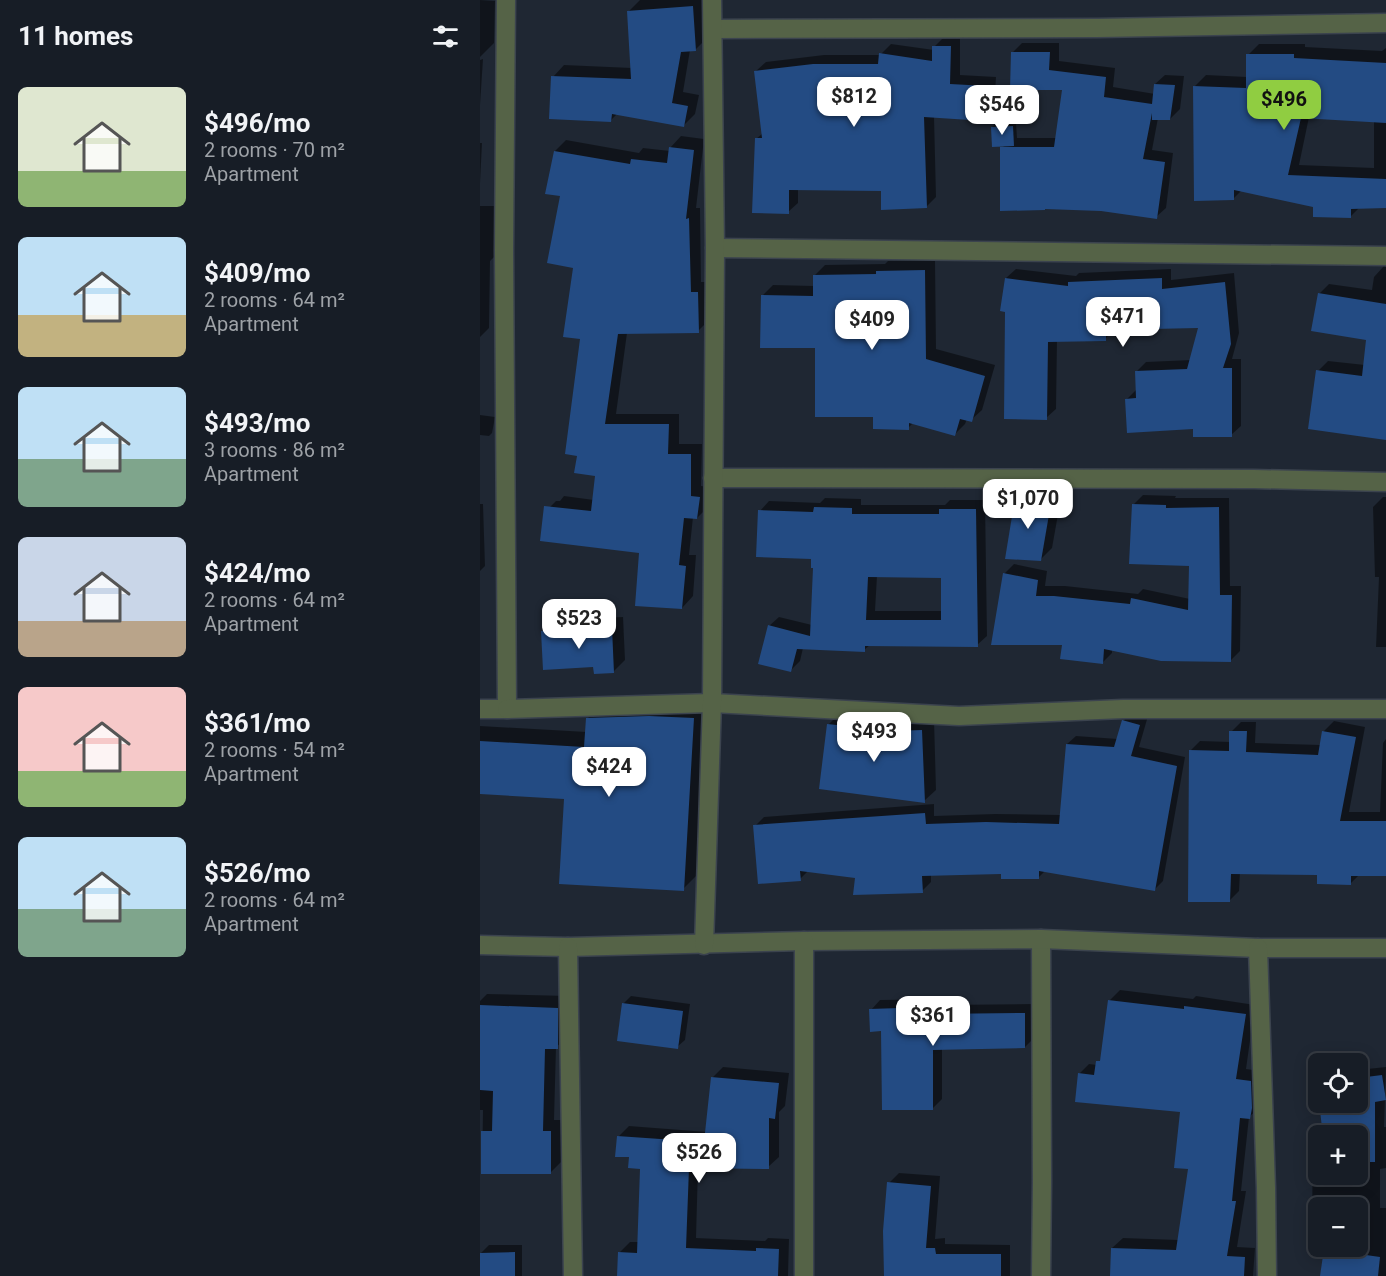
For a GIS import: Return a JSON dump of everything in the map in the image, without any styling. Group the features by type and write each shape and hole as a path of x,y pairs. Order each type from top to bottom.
{"street":[{"path":"506,0 504,250 507,709"},
{"path":"704,945 712,703 715,248 712,0"},
{"path":"712,29 1098,28 1386,23"},
{"path":"715,248 1386,256"},
{"path":"713,478 1254,479 1386,482"},
{"path":"480,709 712,703 959,716 1123,709 1386,708"},
{"path":"1041,939 1041,1276"},
{"path":"480,945 568,947 1041,939 1258,948 1386,948"},
{"path":"804,942 804,1276"},
{"path":"568,947 573,1276"},
{"path":"1258,948 1267,1276"}],"building":[{"path":"693,6 696,51 681,52 672,103 688,106 684,127 612,114 611,122 549,119 551,76 631,79 627,11"},
{"path":"932,46 951,46 950,84 987,86 985,121 924,117 927,208 881,210 881,191 789,190 789,214 752,213 755,138 762,138 754,71 813,64 878,64 879,53 932,61"},
{"path":"1011,52 1050,52 1049,70 1106,77 1104,97 1152,104 1154,84 1175,85 1170,120 1152,120 1152,113 1143,159 1165,162 1157,219 1101,211 1045,209 1000,211 1000,147 1054,147 1062,90 1010,90"},
{"path":"1246,54 1294,54 1294,58 1386,63 1386,123 1301,118 1288,175 1386,179 1386,208 1351,209 1351,218 1313,217 1313,207 1234,190 1234,200 1194,201 1193,86 1246,88"},
{"path":"1013,126 1014,146 992,147 991,127"},
{"path":"669,147 694,150 686,219 689,218 691,292 698,292 699,333 618,334 605,424 669,424 668,454 691,454 691,496 700,497 697,519 684,518 679,565 686,566 682,609 635,606 639,553 540,541 544,506 591,511 595,476 574,473 577,456 565,454 580,339 563,337 573,268 547,263 560,196 545,194 554,151 630,164 631,159 667,163"},
{"path":"925,270 926,359 985,376 972,422 960,419 955,436 909,423 909,430 873,429 873,417 815,417 815,348 760,348 761,295 813,296 813,275 876,274 876,271"},
{"path":"1005,278 1068,286 1068,282 1162,278 1162,289 1225,282 1231,344 1223,368 1232,368 1232,437 1193,437 1193,429 1127,433 1125,399 1136,398 1135,371 1187,369 1198,328 1106,330 1106,341 1048,342 1047,420 1004,419 1005,312 1000,311"},
{"path":"1318,293 1386,304 1386,440 1308,429 1316,370 1362,376 1366,340 1311,331"},
{"path":"1015,498 1051,503 1041,561 1005,559"},
{"path":"1132,504 1166,505 1166,508 1219,507 1220,595 1232,595 1231,662 1161,661 1104,649 1103,664 1060,659 1062,645 991,645 1003,573 1038,580 1036,596 1130,604 1131,598 1188,610 1189,566 1129,564"},
{"path":"814,507 852,508 852,514 939,514 939,509 976,509 978,647 865,646 865,652 797,649 791,672 758,664 768,625 810,636 813,568 811,568 811,559 756,557 758,510 813,512","holes":["868,577 941,578 941,620 866,620"]},
{"path":"612,628 614,673 594,674 593,667 543,670 541,631"},
{"path":"649,716 694,718 684,891 559,884 564,799 480,794 480,741 584,747 586,718"},
{"path":"1122,720 1140,725 1131,756 1177,766 1155,891 1039,871 1039,879 1001,879 1001,874 922,876 923,893 853,895 855,878 800,871 801,881 758,884 753,825 925,813 926,824 986,822 1059,824 1066,744 1114,747"},
{"path":"827,724 866,728 865,732 922,730 925,803 819,789"},
{"path":"1229,731 1247,731 1246,752 1318,755 1322,731 1356,737 1340,821 1386,821 1386,876 1351,876 1351,885 1317,884 1317,875 1231,874 1230,902 1188,902 1189,750 1229,751"},
{"path":"1108,1000 1246,1014 1236,1079 1251,1081 1252,1108 1250,1119 1240,1118 1232,1201 1236,1201 1227,1256 1245,1257 1244,1276 1110,1276 1111,1248 1176,1250 1188,1169 1174,1168 1180,1112 1075,1102 1078,1073 1094,1075 1096,1061 1100,1061"},
{"path":"622,1003 683,1011 678,1049 617,1041"},
{"path":"480,1005 558,1008 558,1049 545,1049 543,1131 551,1131 551,1174 481,1174 481,1131 492,1131 493,1091 480,1090"},
{"path":"932,1007 932,1014 1025,1013 1025,1048 933,1050 933,1110 882,1110 881,1031 870,1032 869,1009"},
{"path":"1382,1075 1386,1100 1375,1102 1375,1162 1368,1162 1368,1125 1322,1125 1320,1113 1368,1113 1368,1077"},
{"path":"711,1077 779,1083 775,1119 769,1118 769,1169 689,1168 686,1248 756,1251 756,1248 779,1249 778,1276 617,1276 618,1252 637,1253 640,1169 628,1168 629,1157 615,1157 617,1136 704,1142"},
{"path":"887,1182 931,1186 926,1248 935,1248 936,1254 1001,1254 1001,1276 884,1276 883,1231"},
{"path":"515,1252 515,1276 480,1276 480,1253"},
{"path":"1323,1257 1380,1257 1378,1276 1320,1276"}]}
